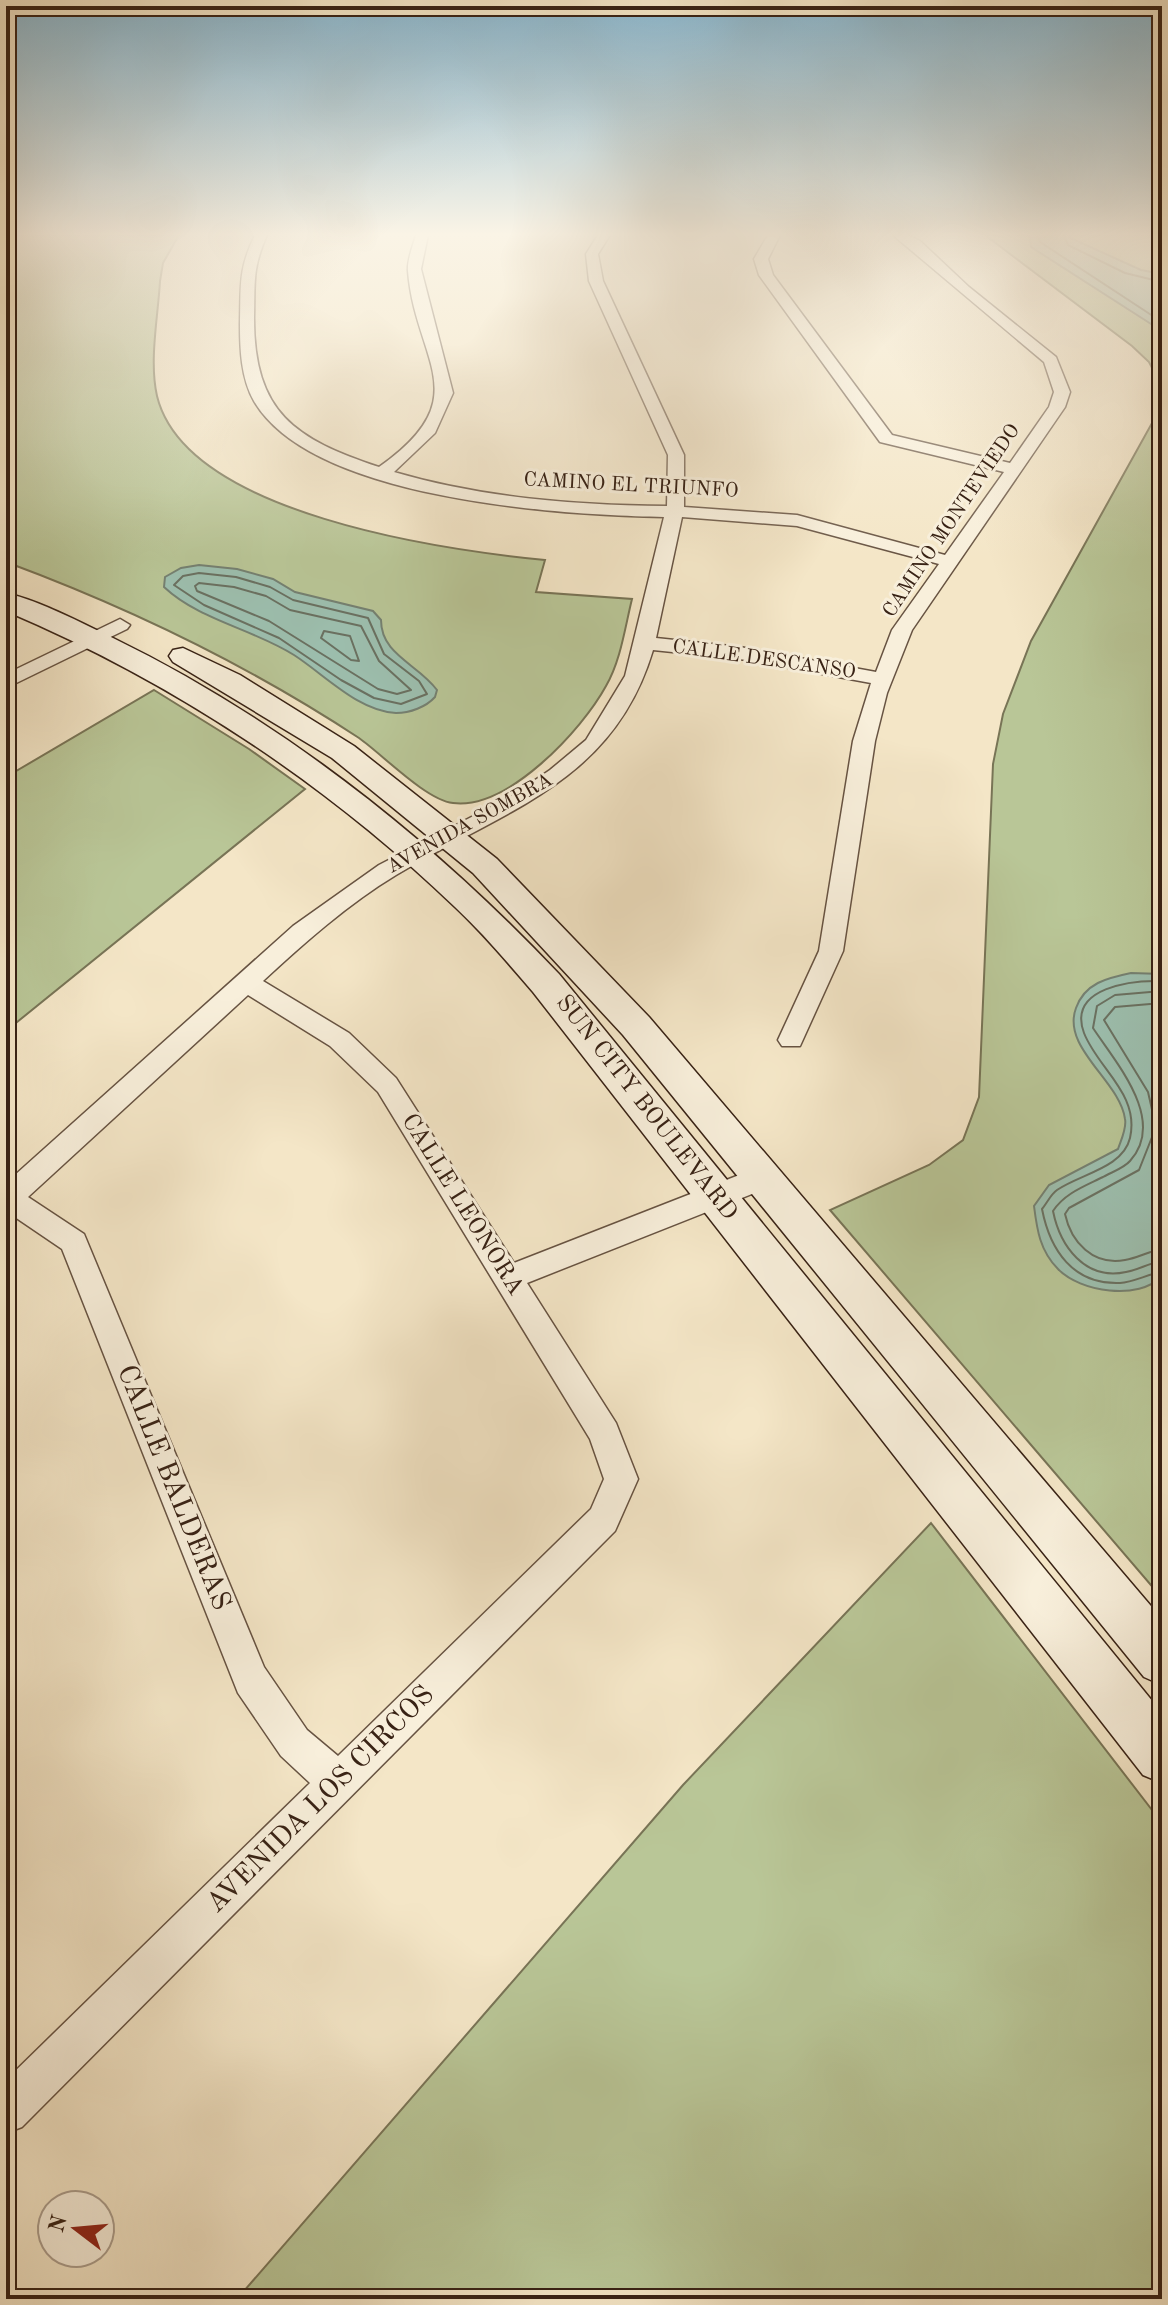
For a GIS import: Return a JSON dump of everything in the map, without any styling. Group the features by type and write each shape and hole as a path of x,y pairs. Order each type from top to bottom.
{"street":[{"name":"CAMINO EL TRIUNFO","path":"250,343 250,369 255,391 272,414 295,434 329,453 382,473 518,503 801,521 950,561"},
{"path":"382,473 414,451 440,414 445,393 432,343"},
{"name":"AVENIDA SOMBRA","path":"7,1199 311,925 413,855 518,802 558,775 593,744 635,676 678,495 676,455 624,343"},
{"path":"815,343 886,439 1014,469"},
{"name":"CAMINO MONTEVIEDO","path":"791,1040 831,951 864,741 902,630 1057,407 1062,392 1055,368 1051,360 1029,343"},
{"name":"SUN CITY BOULEVARD","path":"6,579 106,632 230,681 343,752 485,866 636,1026 1162,1659"},
{"name":"SUN CITY BOULEVARD","path":"6,601 57,621 106,632 127,654 204,697 304,765 455,888 546,983 1162,1756"},
{"path":"6,682 106,632"},
{"name":"CALLE DESCANSO","path":"645,643 740,653 883,679"},
{"name":"CALLE LEONORA","path":"246,983 312,1016 363,1056 387,1085 604,1433 621,1479"},
{"path":"507,1278 762,1178"},
{"name":"CALLE BALDERAS","path":"7,1199 74,1242 251,1680 294,1743 339,1783"},
{"name":"AVENIDA LOS CIRCOS","path":"6,2111 603,1520 621,1479"}],"shaded area":[{"path":"6,343 155,343 157,396 178,437 216,470 266,498 324,519 386,535 446,547 545,560 536,592 632,599 611,676 580,724 541,764 519,781 497,794 474,802 453,803 418,786 359,738 317,711 231,662 98,599 6,562"},
{"path":"1127,343 1162,343 1162,387 1149,362"},
{"path":"1162,405 1162,1598 830,1210 929,1165 963,1140 979,1097 993,764 1003,714 1031,641"},
{"path":"154,690 249,749 305,789 6,1031 6,777"},
{"path":"931,1523 1162,1823 1162,2299 237,2299 683,1785"}],"water":[{"path":"199,565 237,569 273,579 295,592 373,611 381,620 387,642 437,690 435,697 412,711 401,713 368,706 342,691 294,655 193,608 164,587 165,577 181,568"},
{"path":"1131,973 1162,974 1162,1276 1152,1284 1125,1291 1095,1288 1068,1277 1058,1269 1043,1247 1034,1206 1049,1185 1118,1149 1125,1126 1121,1105 1084,1051 1074,1023 1076,1008 1091,987"}]}
